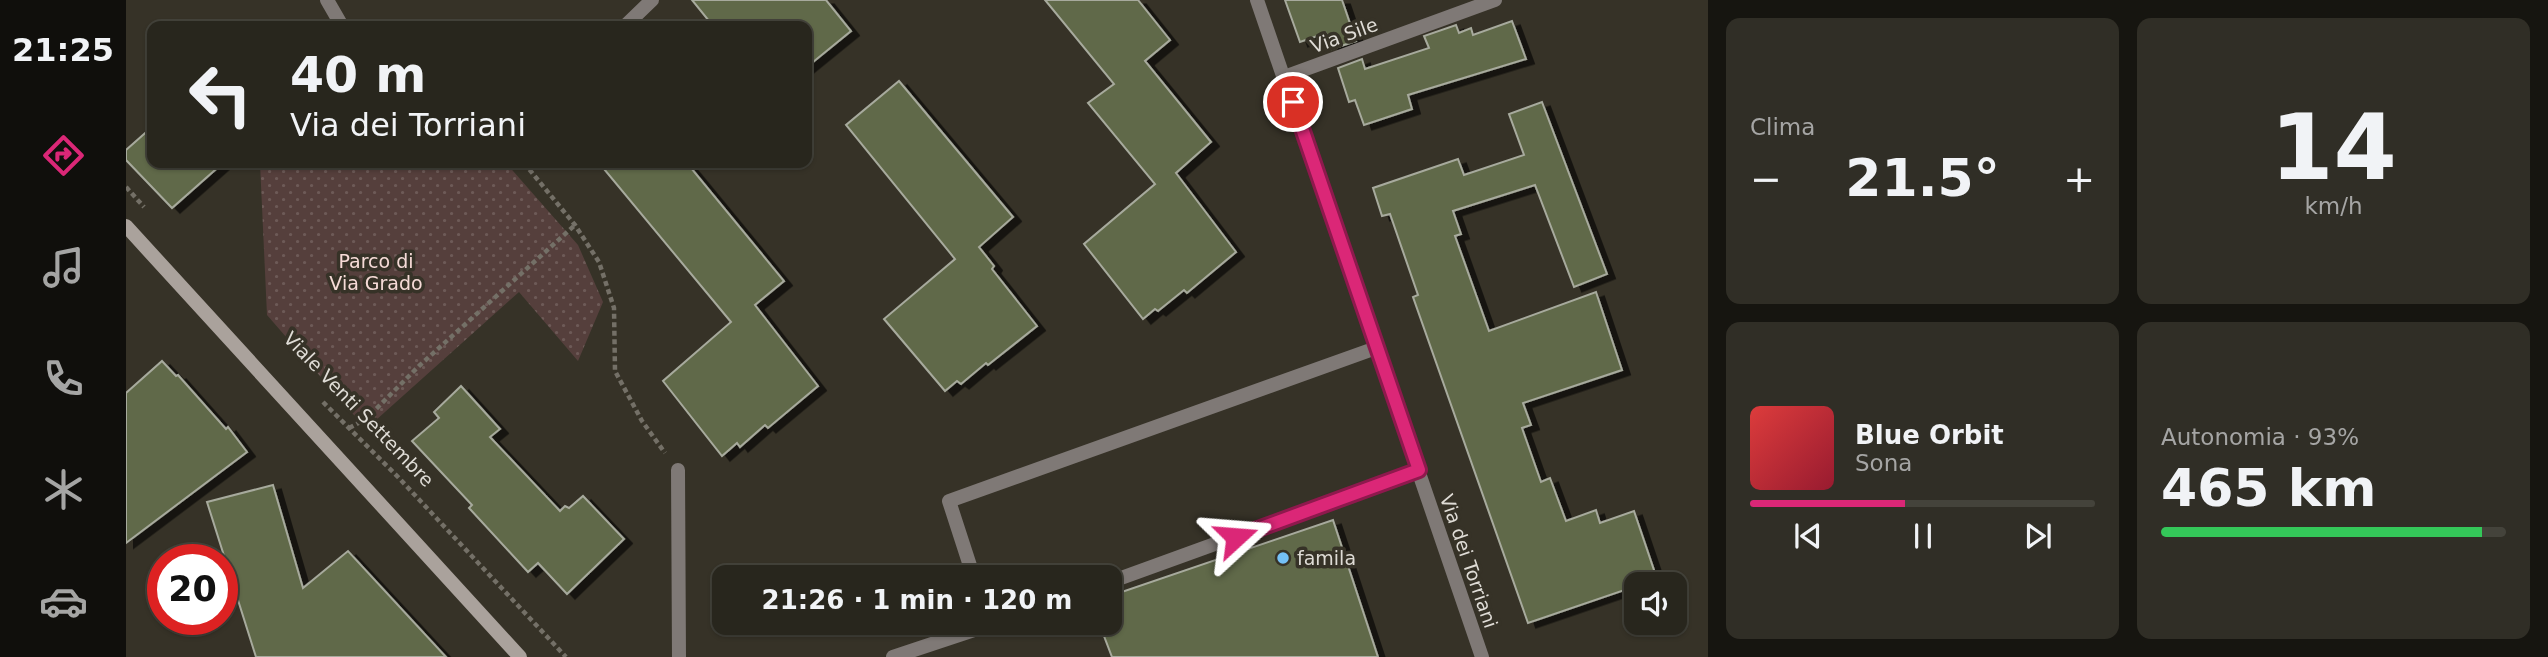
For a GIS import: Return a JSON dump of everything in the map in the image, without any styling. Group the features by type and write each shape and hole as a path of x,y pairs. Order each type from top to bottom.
{"main road":[{"path":"126,226 520,657"}],"street":[{"path":"327,0 339,21"},
{"path":"630,21 652,0"},
{"name":"Via dei Torriani","path":"1257,0 1482,657"},
{"name":"Via Sile","path":"1284,77 1495,0"},
{"path":"970,565 948,501 1376,348"},
{"path":"678,470 679,657"},
{"path":"1122,578 1419,470"},
{"path":"893,657 959,635"}],"path":[{"path":"528,168 575,225 599,262 614,308 615,371 642,421 678,470"},
{"path":"126,187 145,207"},
{"path":"324,442 366,419 419,366 575,225"},
{"name":"Viale Venti Settembre","path":"321,400 398,477 566,657"}],"green space":[{"name":"Parco di Via Grado","path":"260,168 510,168 578,245 603,302 578,361 519,292 366,429 267,315"}],"building":[{"path":"692,0 826,0 851,31 812,63 812,21 709,21"},
{"path":"1045,0 1138,0 1170,40 1145,61 1211,142 1176,173 1236,252 1187,293 1184,290 1158,311 1155,309 1143,319 1084,244 1155,184 1088,103 1114,84"},
{"path":"1285,0 1342,0 1356,41 1332,49 1326,33 1300,42"},
{"path":"1512,21 1526,59 1408,95 1412,109 1364,125 1355,100 1349,102 1338,68 1362,59 1365,69 1429,48 1424,36 1456,25 1459,33 1471,28 1473,35"},
{"path":"899,81 1013,217 979,247 994,266 992,269 1037,326 988,365 986,363 961,384 957,381 945,391 884,319 955,259 846,125"},
{"path":"1542,102 1607,274 1574,287 1535,185 1453,211 1461,234 1455,236 1489,331 1596,292 1622,370 1523,403 1531,425 1522,428 1541,482 1550,478 1566,521 1596,510 1600,523 1634,511 1655,572 1624,572 1624,590 1528,623 1413,297 1418,295 1390,214 1382,216 1373,188 1458,159 1464,175 1524,155 1509,114"},
{"path":"147,131 147,168 217,168 172,208 126,160 126,150"},
{"path":"603,168 691,168 784,281 755,305 818,386 768,428 765,425 740,447 737,443 722,456 663,381 731,322"},
{"path":"162,361 226,429 228,427 247,452 126,543 126,393"},
{"path":"461,386 500,429 490,437 560,511 565,506 569,508 583,496 624,539 567,594 538,563 528,572 469,508 472,505 412,441 439,418 434,412"},
{"path":"273,485 303,588 348,551 446,657 256,657 238,600 238,544 220,544 207,502"},
{"name":"famila","path":"1333,520 1378,657 1112,657 1104,635 1122,635 1122,592"}],"place":[{"name":"famila","path":"1283,558"}],"route":[{"path":"1236,537 1419,470 1293,102"}]}
